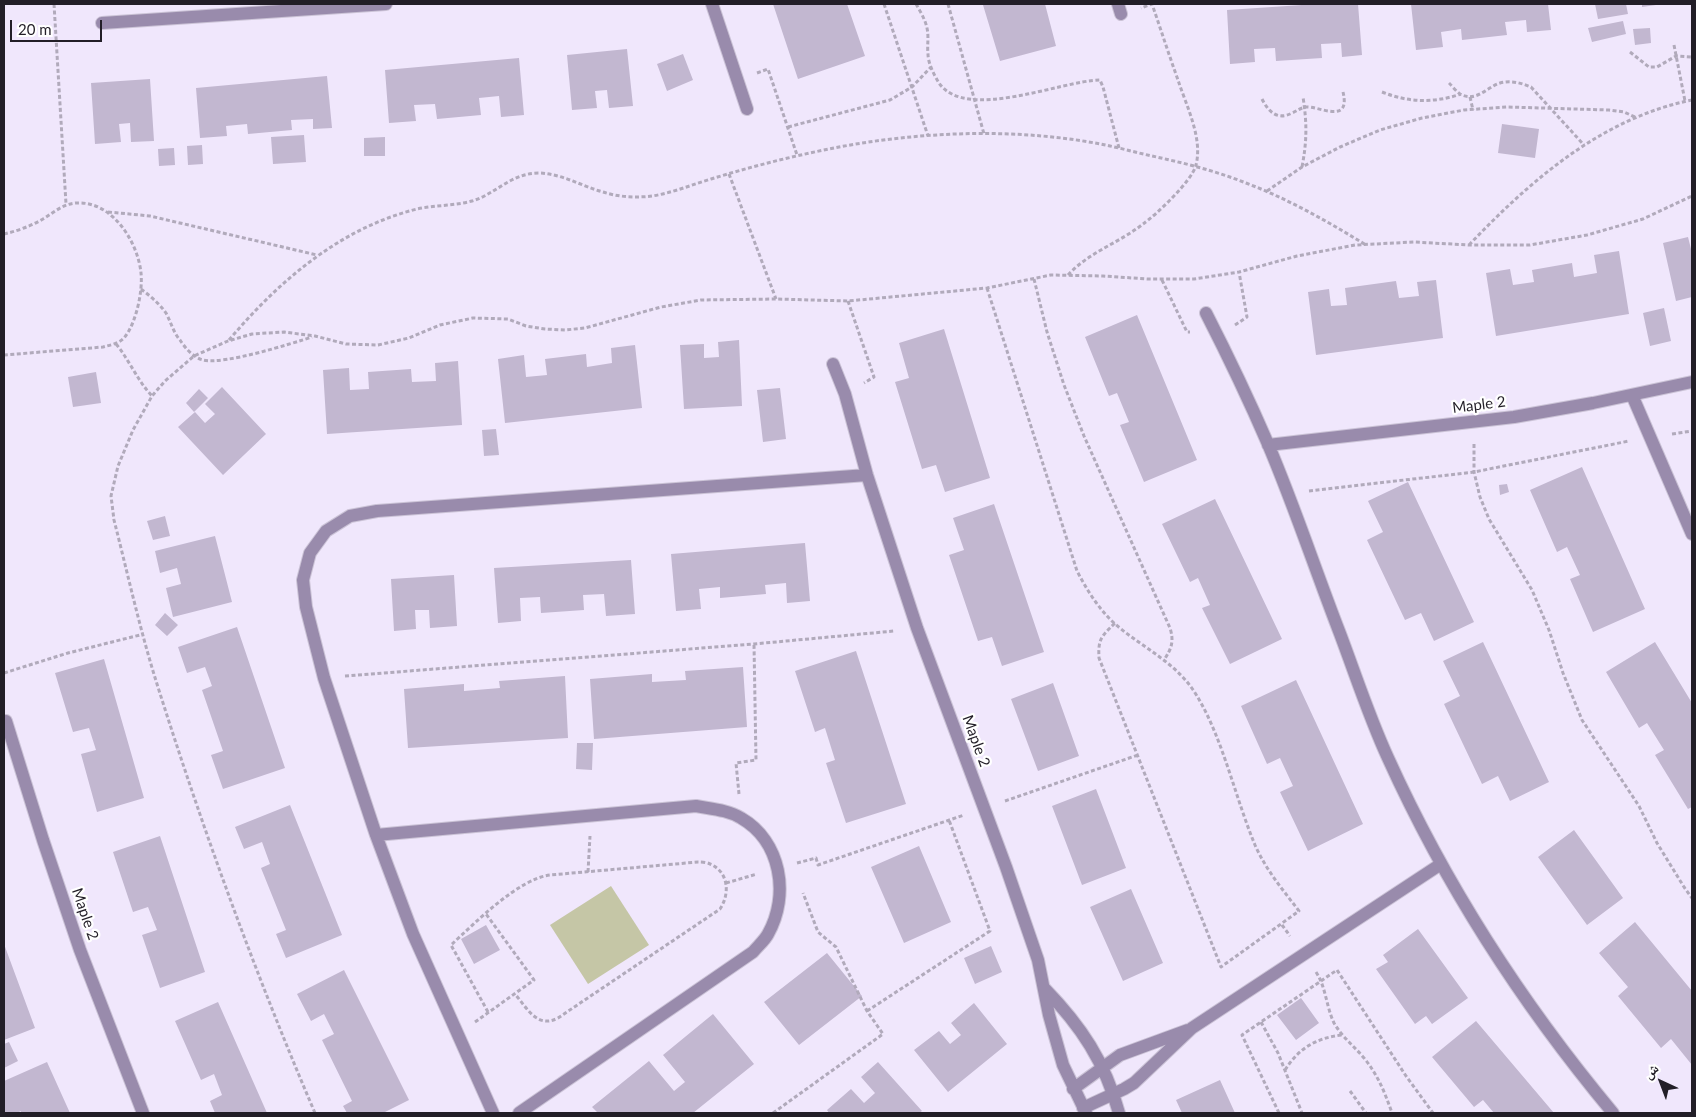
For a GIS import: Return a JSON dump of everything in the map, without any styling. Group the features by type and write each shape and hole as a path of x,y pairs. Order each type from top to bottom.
{"street":[{"path":"102,23 386,4"},
{"path":"712,4 747,109"},
{"path":"1206,313 1268,445 1387,756 1413,811 1479,929 1520,992 1564,1053 1613,1113"},
{"name":"Maple 2","path":"833,364 845,394 867,475 917,628 1038,960 1055,1040 1074,1089 1085,1111"},
{"name":"Maple 2","path":"1268,445 1474,423 1554,411 1692,382"},
{"path":"1632,395 1692,534"},
{"path":"493,1113 413,934 376,835 324,678 306,607 303,580 310,553 326,531 350,516 377,511 867,475"},
{"name":"Maple 2","path":"6,721 80,950 143,1113"},
{"path":"376,835 696,806 719,810 741,818 758,831 771,849 778,869 780,892 777,914 768,935 753,952 519,1113"},
{"path":"1085,1111 1124,1089 1145,1074 1192,1028 1441,864"},
{"path":"1044,989 1067,1012 1087,1038 1103,1066 1114,1094 1118,1113"},
{"path":"1074,1089 1103,1066 1130,1050 1192,1028"}],"path":[{"path":"54,4 66,204"},
{"path":"884,4 928,136"},
{"path":"916,4 927,27 929,40 928,55 931,67 939,84 955,96 975,100 1004,98 1100,80 1118,148"},
{"path":"948,4 984,134"},
{"path":"1067,276 1086,258 1121,240 1163,207 1181,188 1196,166 1198,147 1193,126 1152,4 1120,9"},
{"path":"1674,46 1685,101"},
{"path":"1630,52 1649,66 1658,67 1676,56 1692,57"},
{"path":"788,127 890,100 912,87 931,67"},
{"path":"737,78 768,69 797,155"},
{"path":"1448,83 1461,94 1470,97 1480,95 1499,83 1515,82 1531,88 1584,145"},
{"path":"1262,99 1274,115 1283,116 1304,107 1329,112 1338,111 1343,106 1345,98 1343,92"},
{"path":"1382,92 1397,98 1414,101 1446,99 1461,94"},
{"path":"1302,167 1306,145 1307,122 1303,97"},
{"path":"1470,97 1473,110"},
{"path":"1469,245 1504,208 1542,175 1584,145 1635,117 1692,100"},
{"path":"1266,191 1302,167 1340,147 1380,130 1422,118 1507,107 1609,110 1624,112 1635,117"},
{"path":"228,340 255,309 285,280 318,255 353,234 391,217 420,208 474,200 505,182 520,176 536,173 552,174 604,192 626,197 648,197 671,193 751,167 797,155 875,142 928,136 984,134 1062,139 1118,148 1196,166 1266,191 1328,221 1366,245"},
{"path":"729,174 776,299"},
{"path":"315,1113 254,965 220,872 157,683 114,520 111,496 118,466 133,430 152,396 165,381 194,356 228,340 252,334 284,332 315,336 346,344 378,345 409,338 440,324 473,318 508,319 526,326 565,330 584,328 661,307 701,300 776,299 848,301 987,288 1051,276 1194,279 1239,272 1297,256 1355,245 1414,242 1469,245 1530,245 1587,236 1644,219 1692,196"},
{"path":"4,234 27,227 66,204 81,203 94,205 107,212 120,224 130,239 137,255 141,272 141,289 135,319 124,338 116,344 103,347 4,355"},
{"path":"107,212 150,216 318,255"},
{"path":"1218,337 1247,317 1239,272"},
{"path":"1034,279 1047,332 1064,385 1084,436 1170,628 1173,639 1171,650 1164,660"},
{"path":"987,288 1077,571 1092,598 1114,623 1180,673 1196,694 1209,718 1256,846 1272,876 1299,911 1222,967 1099,658 1098,644 1114,623"},
{"path":"141,289 158,303 167,314 172,328 180,341 194,356 203,360 220,361 315,336"},
{"path":"845,394 874,377 848,301"},
{"path":"116,344 142,385 152,396"},
{"path":"1474,423 1474,472 1480,497 1489,519 1532,590 1546,622 1563,673 1582,720 1639,806 1657,843 1692,898"},
{"path":"1304,492 1474,472 1692,430"},
{"path":"324,678 754,644 917,628"},
{"path":"4,673 144,634"},
{"path":"741,818 736,763 756,760 754,644"},
{"path":"726,883 816,858 818,865 1138,756"},
{"path":"588,872 591,816"},
{"path":"867,1011 990,931 949,820"},
{"path":"488,1012 451,944 530,880 541,876 698,862 710,864 720,872 726,883 727,892 725,901 720,909 551,1022 543,1022 536,1018 515,994"},
{"path":"773,1113 883,1034 867,1011 836,947 818,932 802,890"},
{"path":"457,1035 534,980 486,914"},
{"path":"1279,1113 1242,1035 1337,970 1406,1076 1433,1113"},
{"path":"1321,980 1334,1021 1342,1035 1374,1072 1386,1093 1392,1113"},
{"path":"1261,1022 1285,1070 1302,1113"},
{"path":"1285,1070 1292,1059 1312,1042 1326,1037 1342,1035"},
{"path":"1350,1091 1366,1113"}],"green space":[{"path":"611,886 649,945 588,984 550,925"}],"building":[{"path":"773,4 847,4 865,56 798,79"},
{"path":"1045,4 1056,46 1000,61 983,5"},
{"path":"1317,4 1358,4 1362,55 1342,57 1341,43 1321,44 1322,58 1276,61 1275,48 1254,49 1255,62 1230,64 1227,10"},
{"path":"1411,4 1548,4 1551,30 1527,32 1526,20 1505,22 1507,35 1462,40 1461,29 1441,32 1443,47 1416,50"},
{"path":"1595,4 1626,4 1628,14 1598,19"},
{"path":"1642,4 1656,4 1656,5 1642,7"},
{"path":"1623,21 1626,34 1592,42 1588,28"},
{"path":"1650,28 1651,43 1635,45 1633,29"},
{"path":"627,49 633,106 609,108 607,90 595,91 597,108 572,110 567,55"},
{"path":"683,54 693,80 667,91 657,64"},
{"path":"519,58 524,115 501,117 499,96 479,98 481,115 437,119 435,104 414,105 416,121 389,123 385,70"},
{"path":"327,76 332,128 313,129 313,119 291,120 292,130 248,134 247,124 226,126 227,136 200,138 196,88"},
{"path":"150,79 154,141 131,142 130,123 119,124 121,142 95,144 91,83"},
{"path":"1502,124 1539,129 1535,158 1498,153"},
{"path":"304,135 306,162 273,164 271,137"},
{"path":"385,137 385,156 364,156 364,138"},
{"path":"202,145 203,164 188,165 187,146"},
{"path":"174,148 175,165 159,166 158,149"},
{"path":"1688,237 1692,253 1692,297 1676,301 1663,243"},
{"path":"1619,251 1629,314 1496,336 1486,273 1510,269 1513,285 1534,282 1532,270 1572,263 1574,277 1597,273 1594,255"},
{"path":"1436,280 1443,338 1316,355 1308,292 1329,289 1331,306 1347,305 1345,288 1396,281 1399,298 1419,296 1417,282"},
{"path":"1664,308 1671,341 1650,346 1643,313"},
{"path":"1137,315 1197,460 1144,482 1120,425 1129,422 1117,393 1109,396 1085,337"},
{"path":"944,329 990,478 945,492 936,465 922,469 895,382 909,378 899,343"},
{"path":"739,340 742,406 684,409 680,345 704,344 704,358 719,357 718,342"},
{"path":"635,345 642,408 505,423 498,359 524,355 526,377 547,375 545,359 586,354 587,367 612,363 611,348"},
{"path":"458,361 462,425 327,434 323,370 349,368 350,390 369,389 368,372 411,369 412,382 436,381 435,363"},
{"path":"96,372 101,403 73,407 68,377"},
{"path":"222,387 266,434 223,475 178,427 195,412 205,423 215,414 205,404"},
{"path":"780,388 786,439 763,442 757,390"},
{"path":"199,389 208,398 194,412 186,403"},
{"path":"496,429 499,455 484,456 482,430"},
{"path":"1582,467 1645,609 1593,632 1570,579 1580,575 1567,547 1557,552 1530,490"},
{"path":"1408,482 1474,622 1434,641 1421,613 1405,620 1367,540 1383,532 1368,501"},
{"path":"1507,484 1509,492 1500,495 1499,485"},
{"path":"1215,499 1282,639 1230,664 1202,608 1210,605 1198,578 1190,582 1162,524"},
{"path":"994,504 1044,652 1002,666 992,637 978,641 949,555 964,550 953,518"},
{"path":"165,516 170,536 153,540 147,521"},
{"path":"215,536 232,602 173,617 166,588 181,584 177,568 160,573 155,551"},
{"path":"805,543 810,601 787,603 786,583 765,585 766,594 720,598 720,587 699,589 701,609 676,611 671,554"},
{"path":"631,560 635,614 606,616 604,594 583,595 584,610 541,613 540,597 520,598 521,621 498,623 494,568"},
{"path":"454,575 457,626 430,628 429,610 415,610 416,629 394,631 391,579"},
{"path":"165,613 178,625 167,636 155,625"},
{"path":"237,627 285,768 223,789 211,755 223,751 202,690 212,686 205,667 187,673 178,647"},
{"path":"1483,642 1549,782 1510,801 1498,776 1482,784 1444,704 1460,696 1443,661"},
{"path":"1655,642 1692,703 1692,807 1688,809 1655,755 1664,750 1647,723 1639,728 1606,672"},
{"path":"856,651 906,804 846,823 826,763 835,760 825,728 815,732 795,671"},
{"path":"104,659 144,798 97,812 81,754 96,750 89,728 73,732 55,673"},
{"path":"743,667 747,727 594,739 590,679 652,674 652,682 686,680 685,671"},
{"path":"565,676 568,738 408,748 404,689 464,684 464,691 500,688 499,681"},
{"path":"1296,680 1363,824 1308,851 1280,792 1293,786 1280,758 1267,764 1241,706"},
{"path":"1053,683 1079,756 1038,771 1011,699"},
{"path":"577,743 593,743 592,770 576,769"},
{"path":"1096,789 1126,868 1082,885 1052,806"},
{"path":"290,805 342,935 286,958 276,934 286,930 261,868 270,864 262,842 244,849 235,827"},
{"path":"1574,830 1623,898 1587,925 1538,857"},
{"path":"160,836 205,972 160,988 142,935 157,930 148,907 133,912 113,852"},
{"path":"919,846 951,922 904,943 871,867"},
{"path":"1131,889 1163,963 1123,981 1090,907"},
{"path":"1635,922 1692,991 1692,1065 1671,1039 1661,1048 1618,996 1628,987 1599,953"},
{"path":"486,925 500,950 474,964 461,939"},
{"path":"1418,929 1468,998 1432,1024 1426,1016 1415,1024 1376,969 1388,962 1383,955"},
{"path":"4,944 35,1028 4,1040"},
{"path":"991,946 1002,972 975,984 964,958"},
{"path":"827,953 862,996 799,1045 764,1002"},
{"path":"344,970 409,1100 383,1113 347,1113 343,1106 352,1101 322,1040 334,1034 324,1014 311,1021 297,994"},
{"path":"1301,998 1319,1023 1296,1040 1277,1015"},
{"path":"218,1002 267,1113 215,1113 210,1101 222,1095 214,1074 201,1080 175,1021"},
{"path":"974,1003 1007,1044 948,1092 914,1050 939,1031 950,1044 961,1035 951,1023"},
{"path":"713,1014 754,1064 693,1113 598,1113 592,1107 649,1061 674,1091 685,1082 663,1055"},
{"path":"1476,1021 1554,1113 1494,1113 1483,1100 1474,1107 1432,1057"},
{"path":"9,1042 18,1061 4,1068 4,1044"},
{"path":"47,1062 70,1113 21,1113 21,1111 17,1113 4,1113 4,1081"},
{"path":"878,1062 922,1111 919,1113 829,1113 827,1110 851,1089 864,1103 875,1093 861,1077"},
{"path":"1220,1080 1235,1113 1182,1113 1176,1100"}]}
